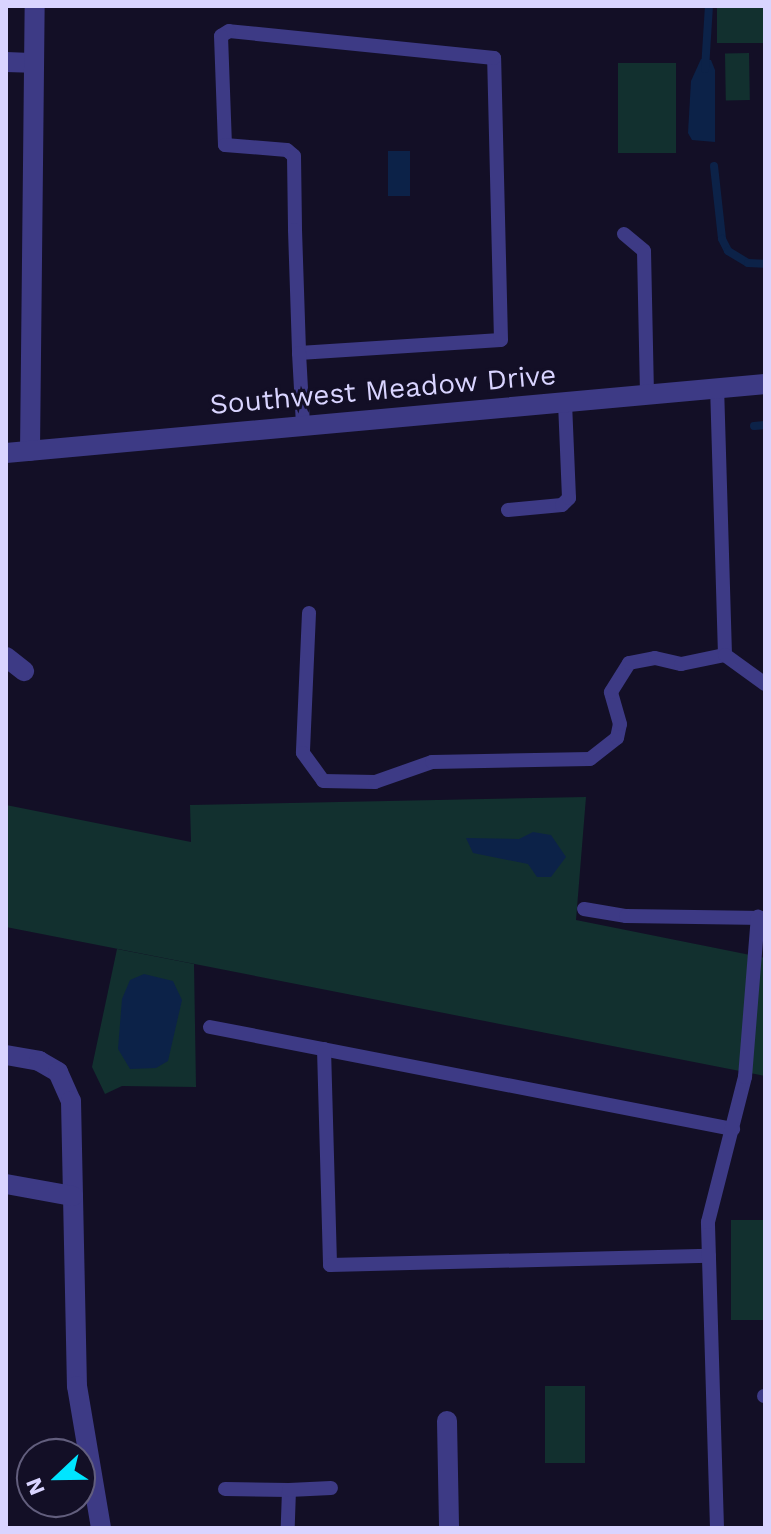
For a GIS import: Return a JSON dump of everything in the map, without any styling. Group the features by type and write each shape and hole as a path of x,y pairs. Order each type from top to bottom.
{"street":[{"path":"30,451 31,63 35,6"},
{"path":"6,62 31,63"},
{"name":"Southwest Meadow Drive","path":"6,453 765,384"},
{"path":"6,657 24,671"},
{"path":"6,1055 39,1061 67,1083 77,1386 101,1528"},
{"path":"6,1184 73,1196"},
{"path":"447,1421 449,1528"}],"lane":[{"path":"299,353 501,340 494,58 229,31 221,36 225,145 287,150 294,156 299,353 303,425"},
{"path":"624,234 644,251 647,394"},
{"path":"717,387 725,655"},
{"path":"508,510 562,505 569,498 565,401"},
{"path":"309,613 303,753 313,774 334,785 375,782 432,762 590,759 617,738 620,724 611,692 629,663 640,658 694,662 725,655 765,684"},
{"path":"584,909 626,916 761,917 745,1077 709,1211 717,1528"},
{"path":"210,1027 733,1129"},
{"path":"324,1049 330,1265 709,1256"},
{"path":"225,1489 331,1488"},
{"path":"288,1528 289,1490"}],"green space":[{"path":"717,6 765,6 765,43 717,43"},
{"path":"725,53 749,53 750,100 726,100"},
{"path":"618,63 676,63 676,153 618,153"},
{"path":"586,797 576,920 765,958 765,1076 6,927 6,805 191,842 190,805"},
{"path":"117,949 194,964 196,1087 122,1086 105,1094 92,1067"},
{"path":"731,1220 765,1220 765,1320 731,1320"},
{"path":"545,1386 585,1386 585,1463 545,1463"}],"water":[{"path":"701,59 711,60 715,70 715,142 692,140 688,133 691,81"},
{"path":"388,151 410,151 410,196 388,196"},
{"path":"533,832 551,835 566,857 551,877 537,877 528,864 473,853 466,838 519,839"},
{"path":"144,974 173,981 182,1000 168,1061 156,1068 130,1069 118,1049 122,999 130,980"}],"waterway":[{"path":"705,69 709,6"},
{"path":"714,166 722,239 728,251 748,263 765,264"},
{"path":"754,426 765,425"}]}
